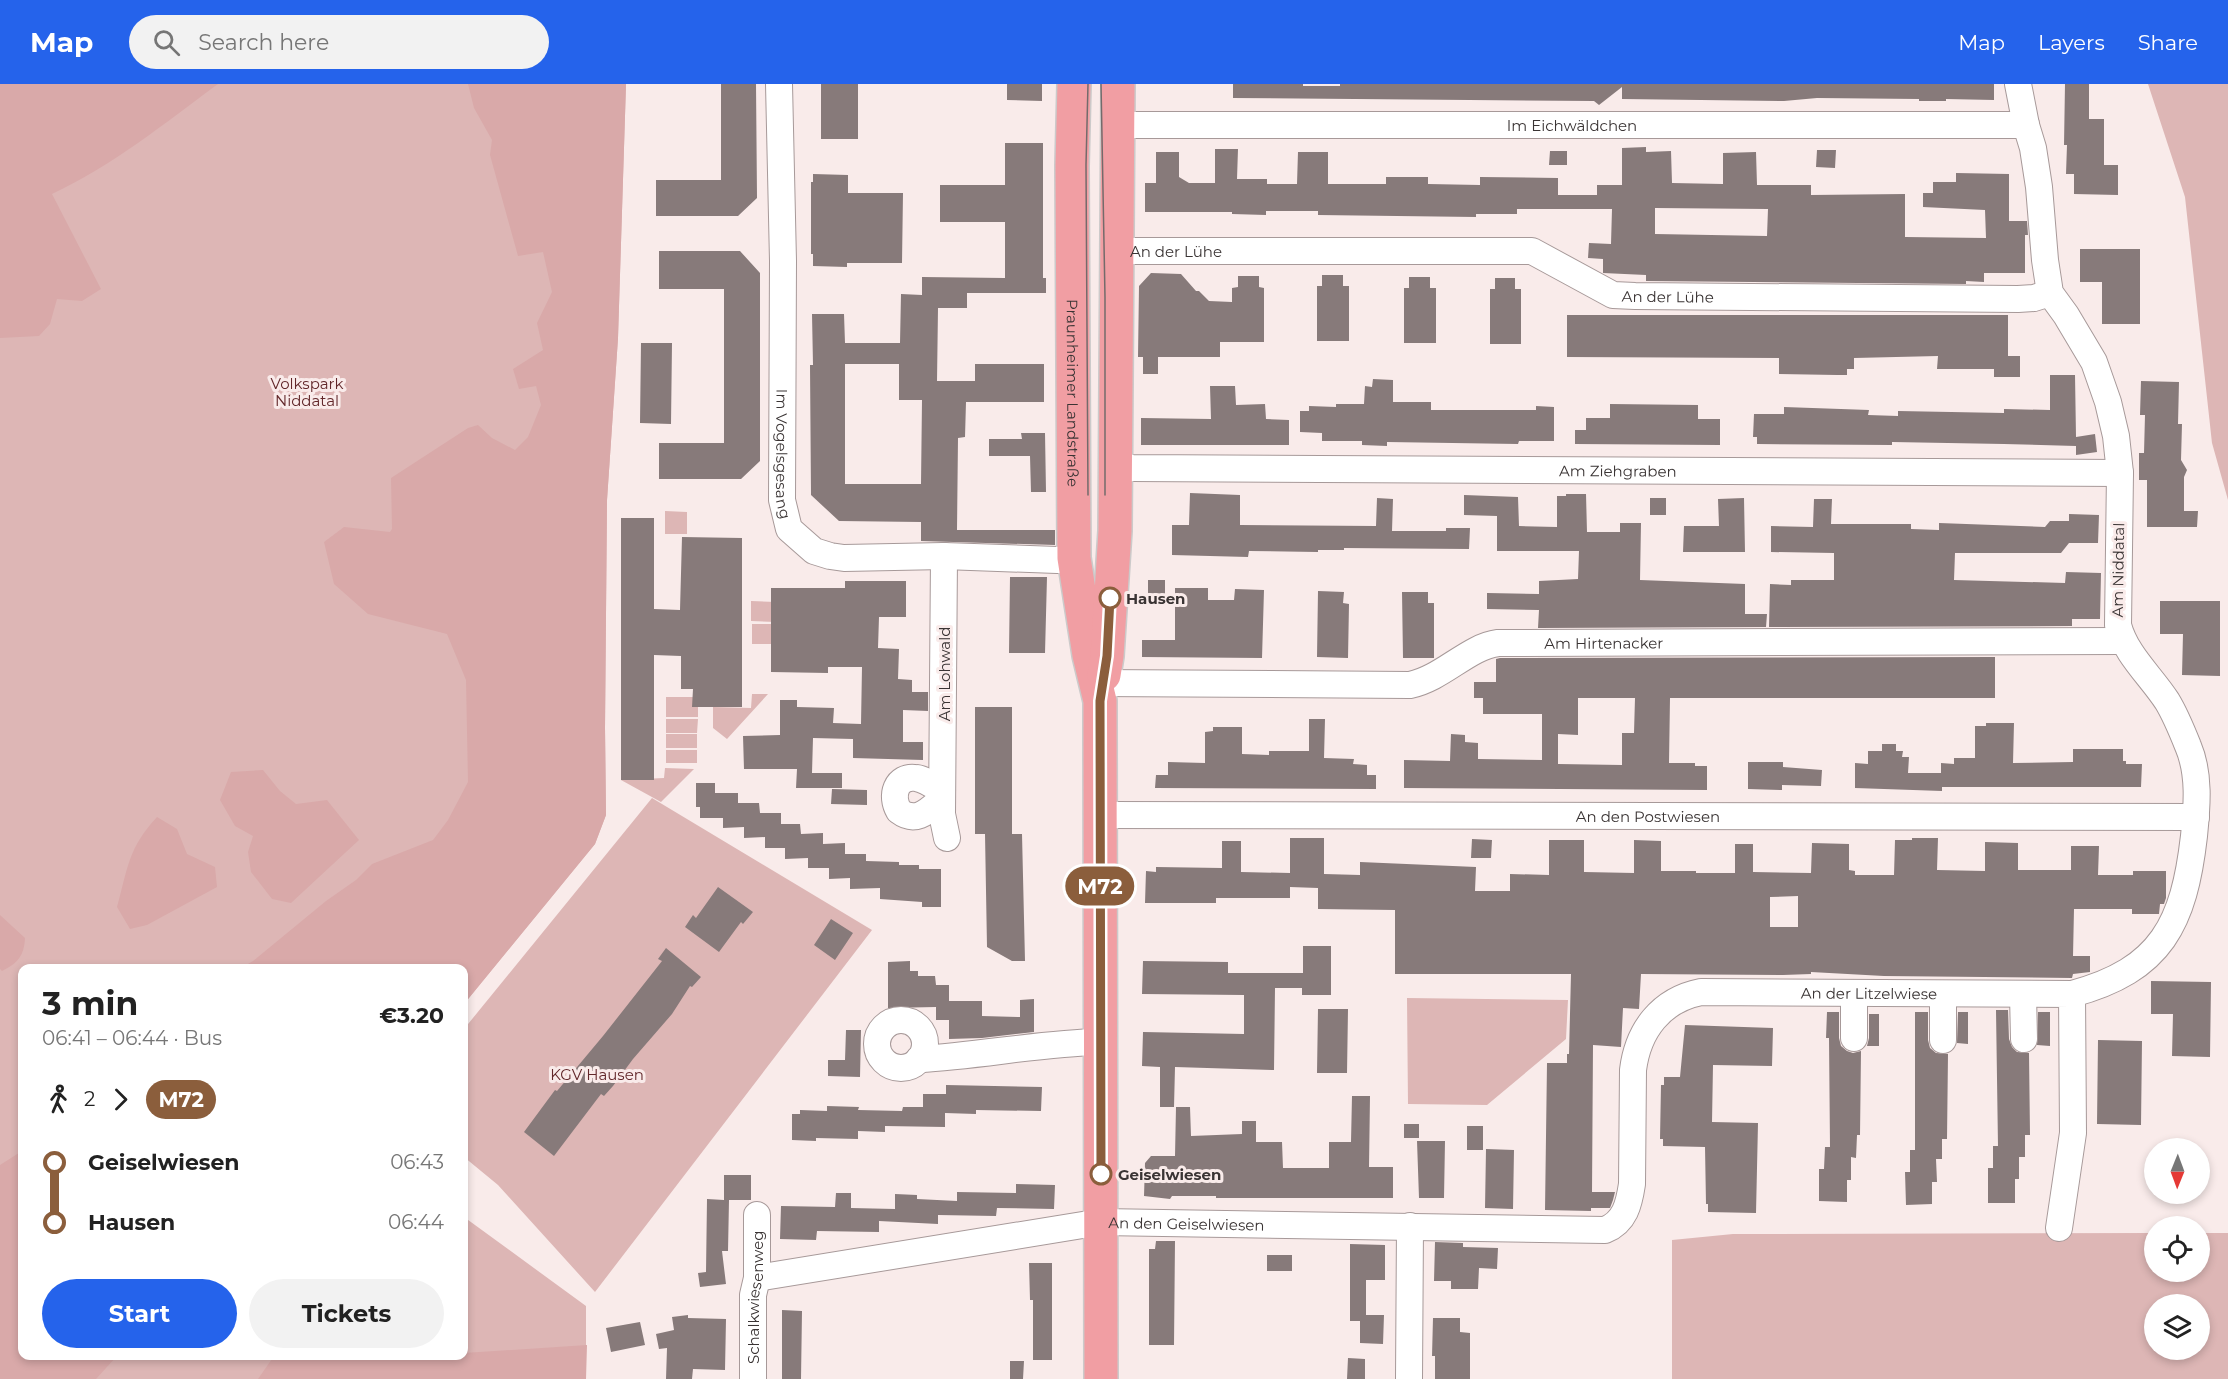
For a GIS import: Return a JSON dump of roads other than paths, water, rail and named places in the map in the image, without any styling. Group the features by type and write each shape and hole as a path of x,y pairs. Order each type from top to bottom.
{"main road":[{"name":"Praunheimer Landstraße","path":"1074,84 1072,177 1074,558 1089,656 1099,689"},
{"name":"Praunheimer Landstraße","path":"1101,1379 1099,689 1107,656 1115,531 1118,84"},
{"path":"1074,558 1089,554 1108,544 1115,531"}],"street":[{"name":"Im Vogelsgesang","path":"779,84 783,261 782,500 789,529 814,551 837,557 944,556 1057,560 1074,558"},
{"name":"Am Niddatal","path":"2018,84 2033,148 2039,187 2050,293 2094,362 2108,402 2116,436 2120,473 2118,625 2122,641 2168,702 2189,747 2196,777 2196,817 2187,882 2176,920 2150,954 2120,976 2095,988 2072,994"},
{"name":"Im Eichwäldchen","path":"1118,124 2026,125"},
{"name":"An der Lühe","path":"1118,251 1532,251 1612,295 2018,299 2034,298 2050,293"},
{"name":"Am Ziehgraben","path":"1116,466 1144,468 2120,473"},
{"name":"Am Lohwald","path":"944,556 942,814 947,838"},
{"name":"Am Hirtenacker","path":"1099,689 1410,685 1427,680 1482,648 1498,643 2122,641"},
{"name":"An den Postwiesen","path":"1100,815 2196,817"},
{"name":"An der Litzelwiese","path":"1617,1225 1630,1202 1632,1184 1635,1053 1644,1031 1654,1017 1678,999 1701,992 2072,994"},
{"path":"1854,993 1854,1038"},
{"path":"1943,993 1943,1040"},
{"path":"2023,994 2024,1039"},
{"path":"2059,1228 2073,1133 2072,994"},
{"path":"919,1059 961,1057 1071,1042 1100,1042"},
{"name":"Schalkwiesenweg","path":"753,1379 753,1295 757,1278 757,1215"},
{"name":"An den Geiselwiesen","path":"757,1278 1101,1222 1605,1230 1617,1225"},
{"path":"1409,1379 1410,1226"}],"tram line":[{"path":"1088,84 1086,165 1088,495"},
{"path":"1101,84 1105,297 1105,495"}],"place":[{"name":"Hausen","path":"1110,598"},
{"name":"Geiselwiesen","path":"1101,1174"}],"park label":[{"name":"Volkspark Niddatal","path":"307,392"},
{"name":"KGV Hausen","path":"597,1074"}]}
